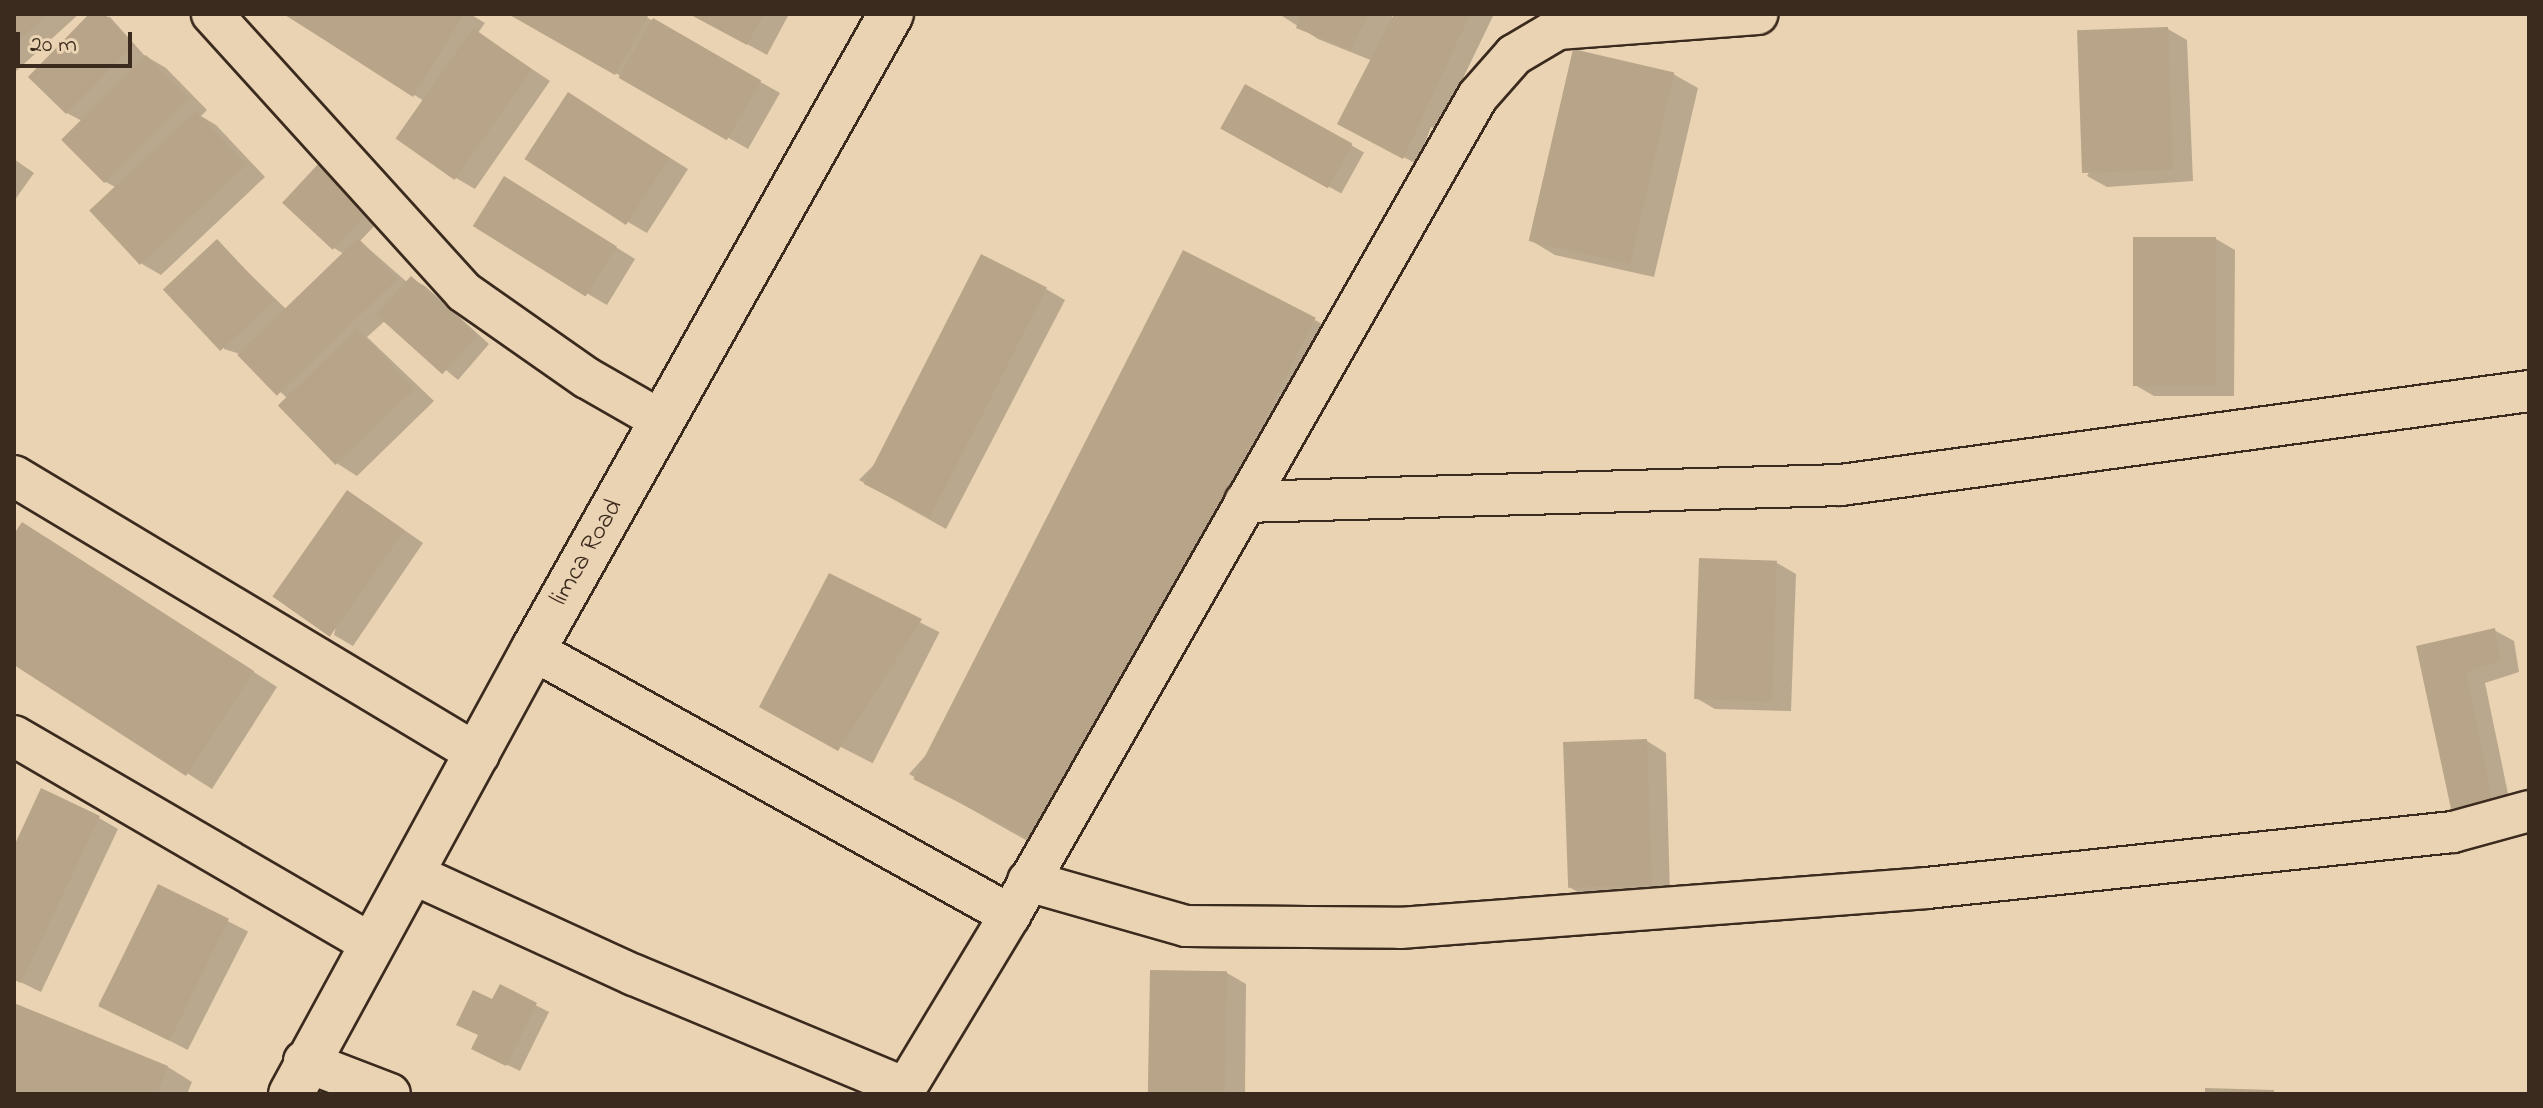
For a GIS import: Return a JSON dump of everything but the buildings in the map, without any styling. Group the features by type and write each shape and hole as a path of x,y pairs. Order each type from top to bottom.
{"main road":[{"name":"limca Road","path":"298,1078 370,943 479,755 533,650 891,14"}],"street":[{"path":"212,14 464,292 587,378 662,421"},
{"path":"411,873 634,975 904,1091 1019,898 1478,96 1514,55 1560,21 1757,14"},
{"path":"1245,502 1841,485 2529,391"},
{"path":"14,476 479,755"},
{"path":"533,650 1019,898 1186,926 1400,928 1927,888 2453,832 2529,811"},
{"path":"14,736 370,943"},
{"path":"298,1078 390,1094"}]}
